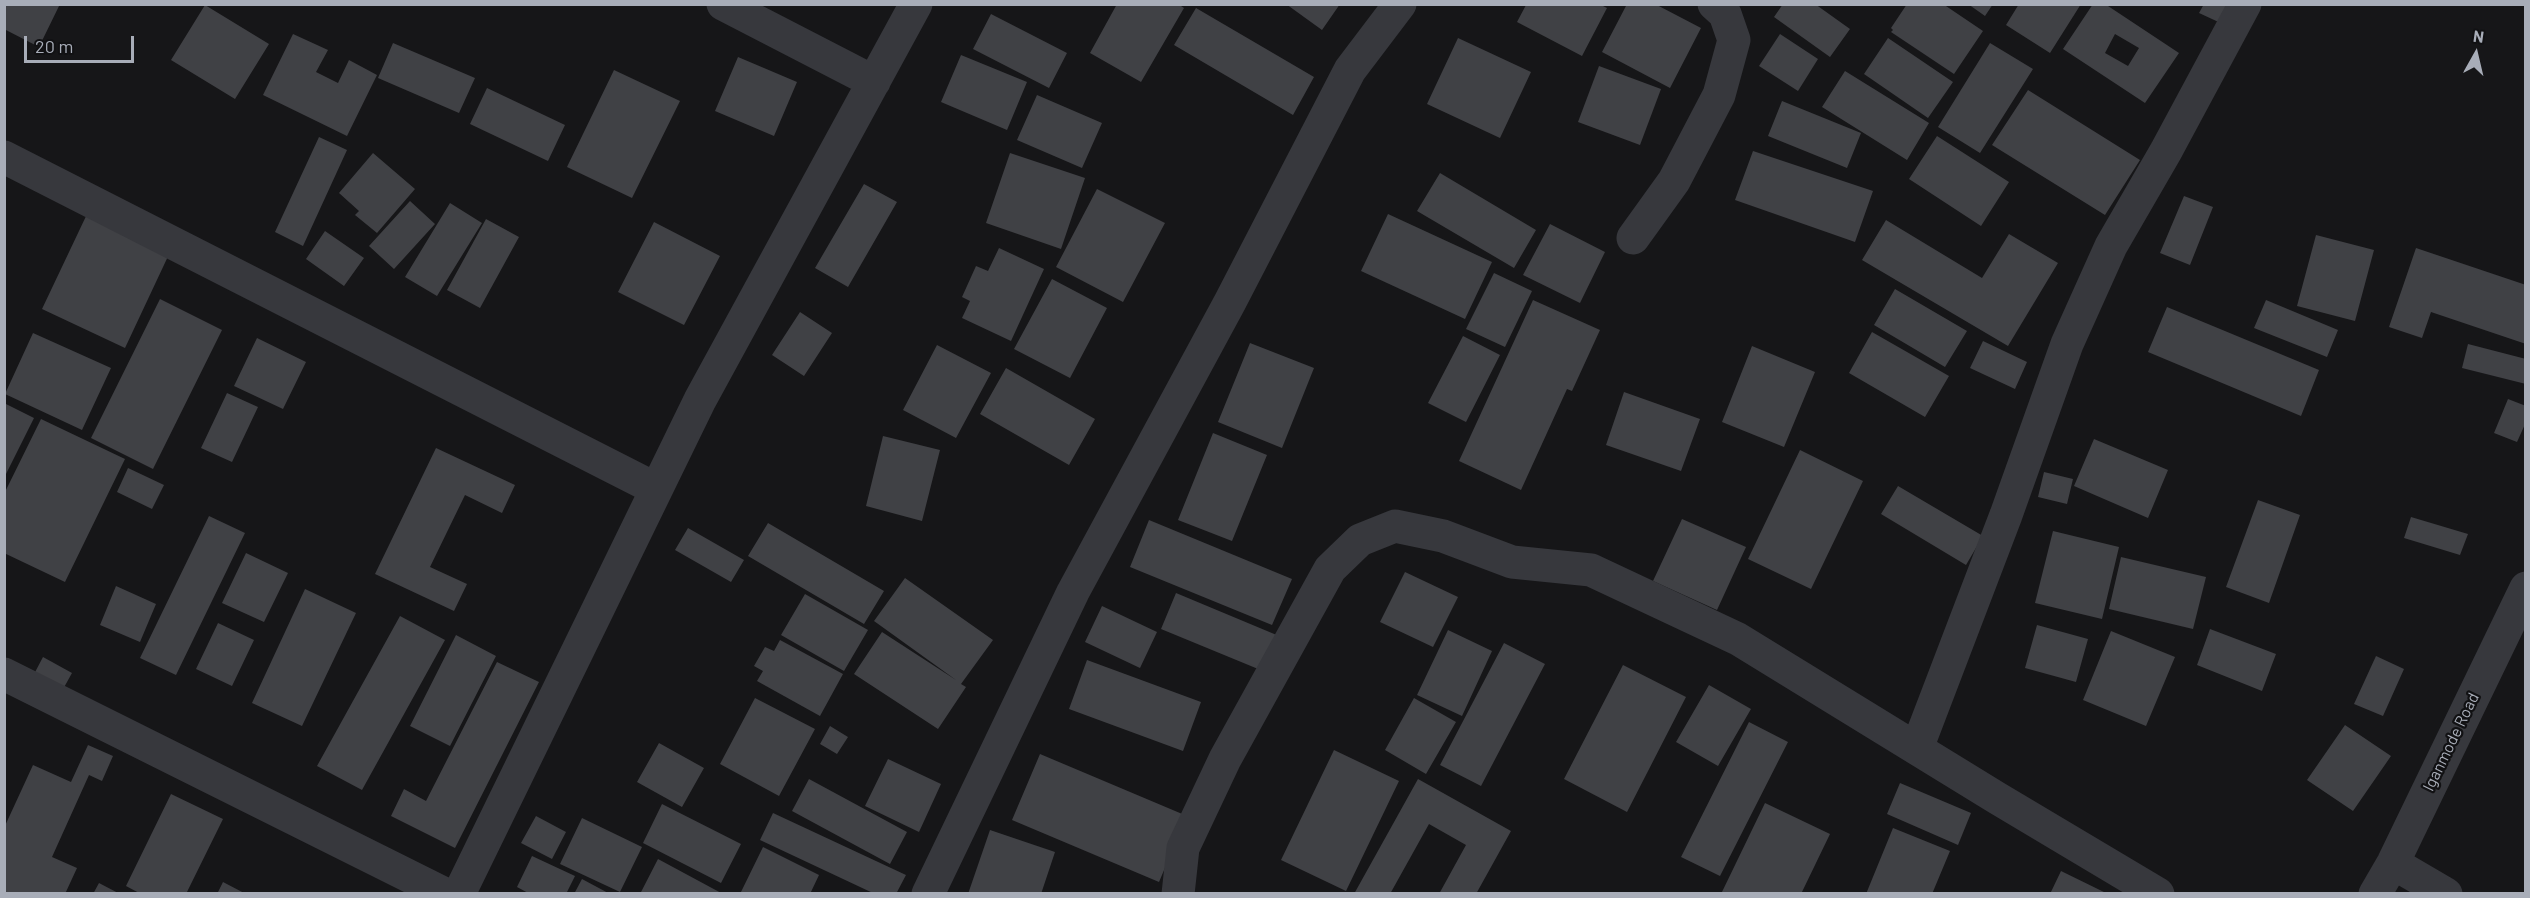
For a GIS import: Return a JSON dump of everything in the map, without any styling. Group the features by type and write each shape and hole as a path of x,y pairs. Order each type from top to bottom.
{"street":[{"path":"723,4 874,82"},
{"path":"459,894 700,400 916,4"},
{"path":"928,894 1072,592 1230,302 1350,70 1400,4"},
{"path":"1633,238 1674,181 1719,95 1734,40 1725,14 1714,4"},
{"path":"1917,748 2006,515 2067,344 2110,246 2166,151 2245,4"},
{"path":"4,157 656,489"},
{"path":"1178,894 1183,848 1225,759 1330,569 1360,540 1395,526 1443,536 1512,562 1591,570 1738,639 2158,894"},
{"name":"Iganmode Road","path":"2375,894 2393,863 2526,588"},
{"path":"4,674 445,894"},
{"path":"2393,863 2446,894"}],"building":[{"path":"4,4 60,4 39,47 4,29"},
{"path":"1117,4 1178,4 1184,8 1141,82 1090,53"},
{"path":"1286,4 1340,4 1322,30"},
{"path":"1627,4 1655,4 1701,28 1670,88 1602,52"},
{"path":"1783,4 1815,4 1850,29 1830,57 1774,17"},
{"path":"1907,4 1943,4 1983,31 1954,74 1891,32 1893,30 1891,28"},
{"path":"1968,4 1993,4 1985,16"},
{"path":"2019,4 2081,4 2050,53 2006,25"},
{"path":"2093,4 2105,4 2179,53 2145,103 2063,49","holes":["2115,34 2139,48 2128,66 2105,53"]},
{"path":"2204,4 2235,4 2225,25 2199,13"},
{"path":"205,5 269,44 235,99 171,60"},
{"path":"1526,5 1601,5 1607,8 1582,56 1517,22"},
{"path":"1196,8 1314,77 1293,115 1174,45"},
{"path":"991,14 1067,53 1049,88 973,49"},
{"path":"293,34 328,50 316,72 338,83 349,60 377,75 347,136 263,95"},
{"path":"1780,34 1818,59 1798,91 1759,66"},
{"path":"1458,38 1531,72 1500,138 1427,104"},
{"path":"1888,38 1953,82 1928,118 1864,74"},
{"path":"393,43 475,78 459,113 378,78"},
{"path":"1990,43 2033,69 1980,153 1938,127"},
{"path":"961,55 1027,82 1007,130 941,102"},
{"path":"738,57 797,82 774,136 715,111"},
{"path":"1599,66 1661,89 1640,145 1578,122"},
{"path":"614,70 680,101 632,198 567,167"},
{"path":"1845,71 1929,123 1907,160 1822,107"},
{"path":"487,88 565,125 548,161 470,124"},
{"path":"2028,90 2140,160 2105,215 1992,145"},
{"path":"1037,95 1102,123 1082,168 1017,140"},
{"path":"1782,101 1861,133 1847,168 1768,136"},
{"path":"1937,136 2009,182 1981,226 1909,179"},
{"path":"319,137 347,150 303,246 275,232"},
{"path":"1753,151 1873,191 1855,242 1735,200"},
{"path":"373,153 415,189 377,233 355,215 359,211 339,193"},
{"path":"1010,153 1085,178 1061,249 986,223"},
{"path":"1440,173 1536,230 1514,268 1417,211"},
{"path":"864,184 897,202 848,287 815,268"},
{"path":"1097,189 1165,223 1123,302 1056,267"},
{"path":"2184,196 2213,207 2190,265 2160,253"},
{"path":"410,201 435,224 394,269 369,246"},
{"path":"450,203 482,223 437,296 405,277"},
{"path":"88,212 171,250 125,348 42,309"},
{"path":"1388,214 1492,262 1465,319 1361,271"},
{"path":"486,219 519,237 480,308 447,290"},
{"path":"1886,220 1982,278 2009,234 2058,263 2008,346 1862,260"},
{"path":"654,222 720,256 684,325 618,292"},
{"path":"1550,224 1605,252 1580,303 1523,275"},
{"path":"325,231 364,258 344,286 306,259"},
{"path":"2316,235 2374,250 2355,321 2297,306"},
{"path":"999,248 1044,269 1011,341 962,318 970,301 962,297 976,266 988,271"},
{"path":"2416,248 2526,285 2526,344 2431,312 2422,338 2389,327"},
{"path":"1494,273 1532,291 1505,347 1466,329"},
{"path":"1052,279 1107,308 1070,378 1014,349"},
{"path":"1895,289 1967,331 1945,367 1874,325"},
{"path":"160,299 222,330 153,469 91,438"},
{"path":"1533,300 1600,330 1572,391 1567,389 1521,490 1459,461"},
{"path":"2266,300 2338,330 2327,357 2254,328"},
{"path":"2167,307 2319,370 2301,416 2148,352"},
{"path":"800,312 832,333 804,376 772,355"},
{"path":"1872,332 1949,376 1925,417 1849,373"},
{"path":"33,333 111,368 82,430 5,394"},
{"path":"1463,336 1500,355 1466,422 1428,403"},
{"path":"257,338 306,362 283,409 234,386"},
{"path":"1983,341 2027,362 2015,389 1970,368"},
{"path":"1250,343 1314,368 1282,448 1218,422"},
{"path":"2468,344 2526,359 2526,384 2462,368"},
{"path":"937,345 991,373 956,438 903,410"},
{"path":"1752,346 1815,372 1784,447 1722,422"},
{"path":"1006,368 1095,419 1069,465 980,414"},
{"path":"1624,392 1700,419 1681,471 1606,445"},
{"path":"227,393 258,407 232,462 201,448"},
{"path":"2508,399 2526,406 2526,422 2517,442 2494,433"},
{"path":"4,403 34,418 4,478"},
{"path":"41,419 125,459 65,582 4,553 4,494"},
{"path":"1213,433 1267,455 1232,541 1178,520"},
{"path":"883,436 940,450 922,521 866,506"},
{"path":"2094,439 2168,470 2148,518 2074,486"},
{"path":"436,448 515,485 502,513 465,495 430,567 467,584 454,611 375,574"},
{"path":"1800,450 1863,481 1811,589 1748,559"},
{"path":"128,468 164,485 152,509 117,492"},
{"path":"2044,472 2073,479 2067,504 2038,497"},
{"path":"1898,486 1983,536 1966,565 1881,514"},
{"path":"2258,500 2300,515 2269,603 2226,587"},
{"path":"209,516 245,533 176,675 140,658"},
{"path":"2411,517 2468,534 2460,555 2404,538"},
{"path":"1682,519 1746,547 1717,610 1653,581"},
{"path":"1149,520 1292,579 1272,625 1130,567"},
{"path":"768,523 884,591 864,624 748,556"},
{"path":"688,528 744,560 731,582 675,550"},
{"path":"2053,531 2119,547 2102,619 2035,603"},
{"path":"246,553 288,573 264,622 222,603"},
{"path":"2121,557 2206,577 2193,629 2109,609"},
{"path":"1405,572 1458,597 1433,647 1380,622"},
{"path":"905,578 993,640 961,684 966,687 938,729 854,674 882,632 956,680 874,621"},
{"path":"116,586 156,604 140,642 100,625"},
{"path":"305,589 356,613 302,726 252,703"},
{"path":"1176,593 1279,636 1263,671 1161,629"},
{"path":"805,594 868,630 844,671 781,635"},
{"path":"1102,606 1157,632 1140,668 1085,642"},
{"path":"400,616 445,640 362,790 317,766"},
{"path":"218,623 254,640 232,686 196,669"},
{"path":"2037,625 2088,639 2076,682 2025,668"},
{"path":"2210,629 2276,654 2262,691 2197,665"},
{"path":"1448,630 1492,651 1462,716 1417,695"},
{"path":"2111,631 2175,657 2146,726 2083,700"},
{"path":"456,635 496,656 450,746 410,726"},
{"path":"780,640 843,674 820,716 757,681 763,671 754,666 765,647 774,651"},
{"path":"1504,643 1545,664 1481,786 1440,765"},
{"path":"2376,656 2404,669 2383,716 2354,704"},
{"path":"43,657 72,673 62,691 33,676"},
{"path":"1087,660 1201,702 1183,751 1069,709"},
{"path":"497,662 539,682 455,848 391,816 404,789 426,801"},
{"path":"1623,665 1686,697 1627,812 1564,779"},
{"path":"1709,685 1751,709 1718,766 1676,742"},
{"path":"755,698 815,729 779,796 720,764"},
{"path":"1414,698 1456,722 1426,774 1385,750"},
{"path":"1749,722 1788,742 1720,876 1681,857"},
{"path":"2345,725 2391,756 2353,811 2307,780"},
{"path":"830,726 848,737 837,754 820,744"},
{"path":"659,743 704,768 682,807 637,782"},
{"path":"88,745 113,756 102,781 89,775 52,857 77,868 65,894 4,894 4,828 33,765 71,782"},
{"path":"1334,750 1399,781 1346,891 1281,860"},
{"path":"1040,754 1187,816 1159,882 1012,820"},
{"path":"888,759 941,784 919,832 865,806"},
{"path":"809,779 907,832 890,864 792,811"},
{"path":"1418,779 1511,831 1476,894 1439,894 1466,845 1429,824 1390,894 1354,894"},
{"path":"1900,783 1971,813 1958,845 1887,814"},
{"path":"171,794 223,819 186,894 141,894 126,886"},
{"path":"1765,803 1830,834 1801,894 1721,894"},
{"path":"662,804 741,844 721,883 643,843"},
{"path":"773,813 906,875 896,894 875,894 760,840"},
{"path":"536,816 566,832 552,859 521,843"},
{"path":"582,818 642,847 620,892 560,864"},
{"path":"1893,828 1950,851 1932,894 1866,894"},
{"path":"990,830 1055,852 1041,894 968,894"},
{"path":"763,847 819,875 810,894 740,894"},
{"path":"532,856 575,876 566,894 530,894 517,887"},
{"path":"658,859 723,894 640,894"},
{"path":"2061,871 2108,894 2050,894"},
{"path":"582,879 610,894 574,894"},
{"path":"223,882 246,894 217,894"},
{"path":"99,883 120,894 93,894"}]}
